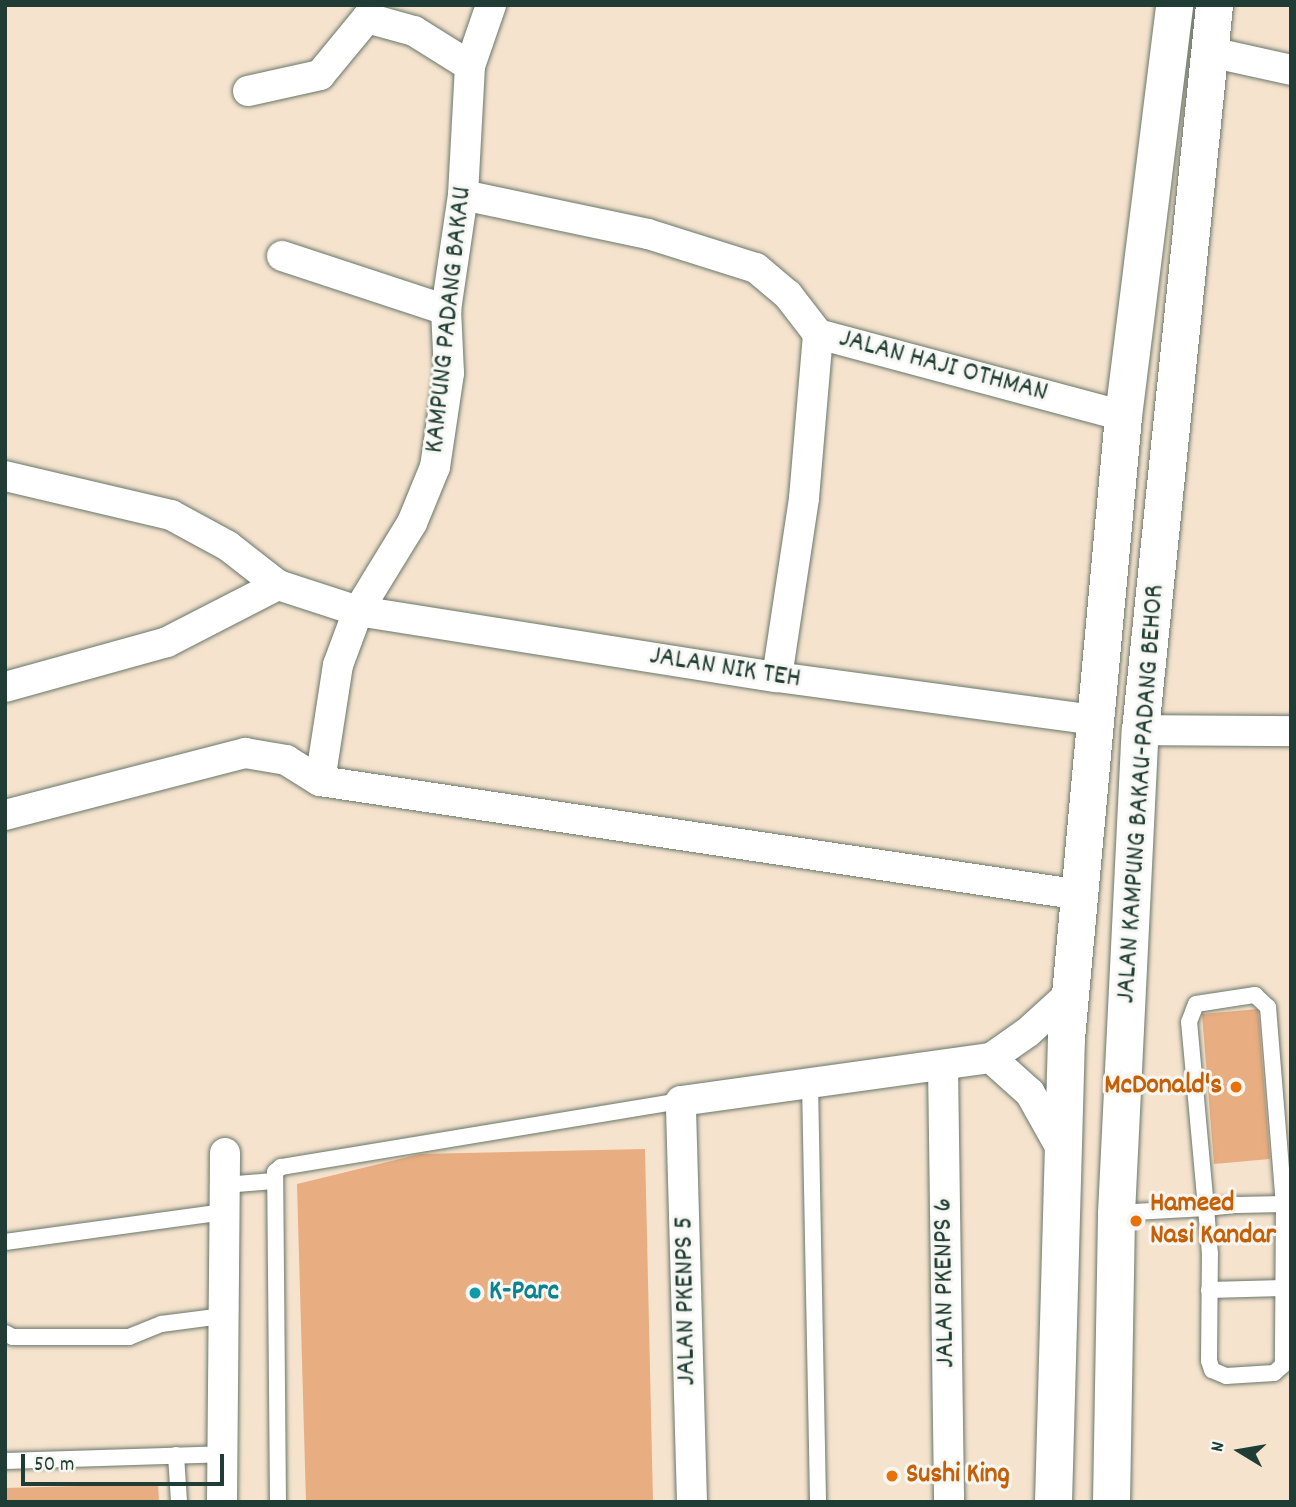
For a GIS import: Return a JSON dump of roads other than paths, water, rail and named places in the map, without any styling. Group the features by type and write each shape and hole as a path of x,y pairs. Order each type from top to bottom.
{"street":[{"name":"KAMPUNG PADANG BAKAU","path":"320,782 338,665 358,611 412,523 435,467 449,373 446,310 463,195 470,66 491,5"},
{"path":"1053,1502 1062,1150 1071,993 1093,720 1123,416 1174,5"},
{"name":"JALAN KAMPUNG BAKAU-PADANG BEHOR","path":"1111,1502 1116,1213 1140,730 1214,5"},
{"path":"248,91 320,75 363,12 414,31 470,66"},
{"path":"1210,52 1291,70"},
{"name":"JALAN HAJI OTHMAN","path":"463,195 648,234 756,268 788,295 818,334 1123,416"},
{"path":"282,256 446,310"},
{"path":"777,677 804,498 818,334"},
{"name":"JALAN NIK TEH","path":"5,477 171,515 228,546 278,585 358,611 777,677 1093,720"},
{"path":"5,687 167,642 278,585"},
{"path":"1140,730 1291,732"},
{"path":"5,815 245,752 286,760 320,782 1081,895"},
{"path":"681,1101 991,1058 1028,1032 1071,993"},
{"path":"991,1058 1030,1093 1062,1150"},
{"name":"JALAN PKENPS 6","path":"943,1065 949,1502"},
{"name":"JALAN PKENPS 5","path":"681,1101 692,1502"},
{"path":"222,1502 225,1153"}],"lane":[{"path":"1255,995 1268,1007 1284,1204 1283,1365 1274,1373 1226,1376 1212,1370 1209,1361 1206,1208 1191,1012 1196,1004 1255,995"},
{"path":"810,1083 818,1502"},
{"path":"278,1502 274,1181 281,1167 681,1101"},
{"path":"5,1242 224,1199 274,1181"},
{"path":"1116,1213 1284,1204"},
{"path":"1209,1290 1283,1288"},
{"path":"5,1333 13,1338 129,1337 160,1324 223,1316"},
{"path":"5,1461 222,1454"},
{"path":"176,1455 179,1502"}],"place":[{"name":"McDonald's","path":"1236,1087"},
{"name":"Hameed Nasi Kandar","path":"1136,1221"},
{"name":"K-Parc","path":"475,1293"},
{"name":"Sushi King","path":"892,1476"}]}
